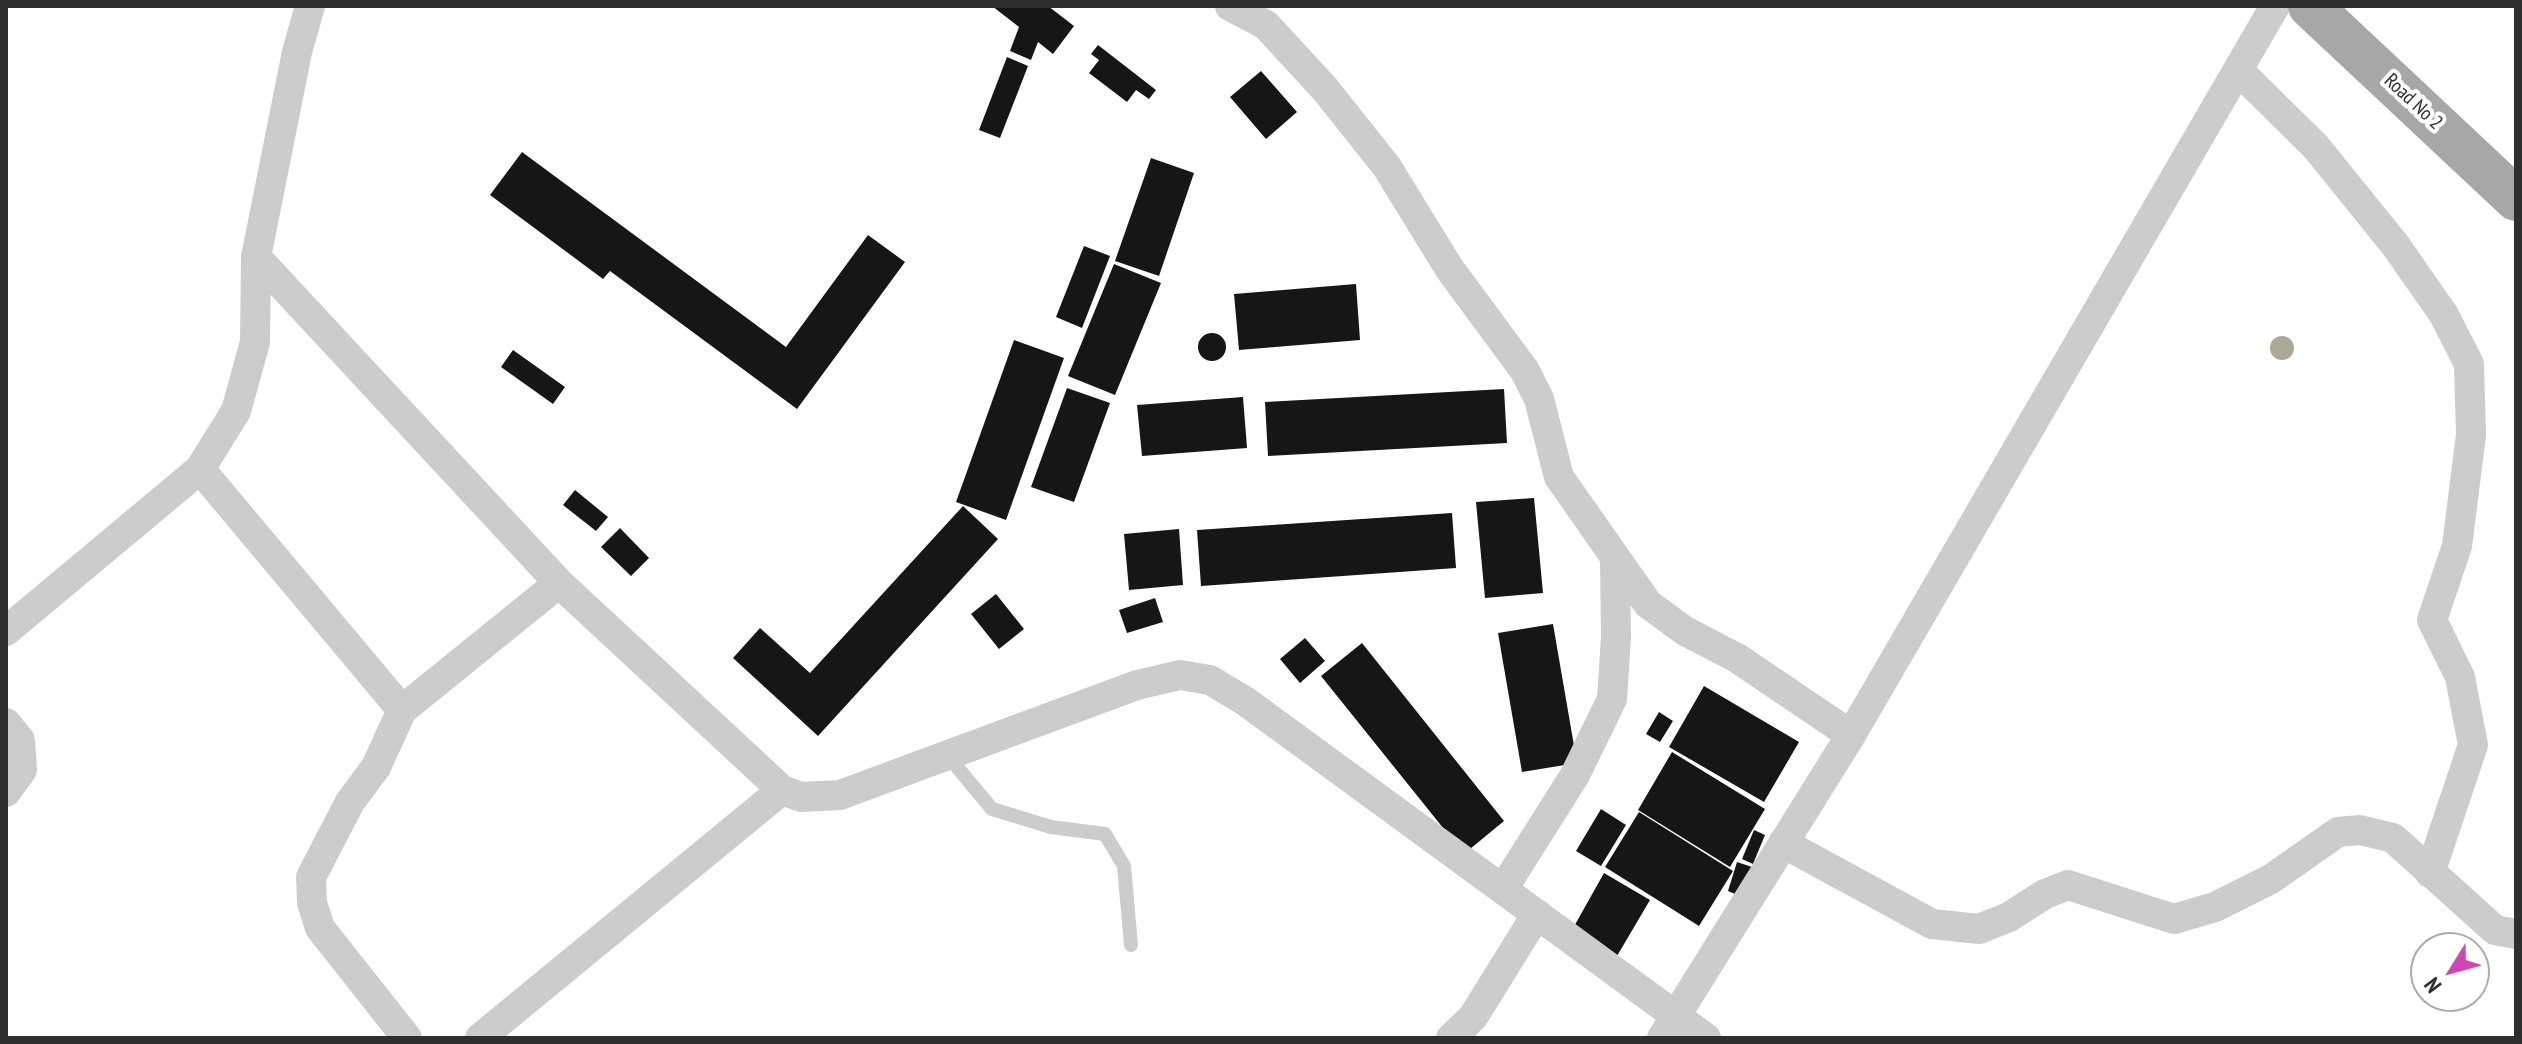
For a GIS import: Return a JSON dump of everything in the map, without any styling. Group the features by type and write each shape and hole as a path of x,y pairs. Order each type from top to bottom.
{"main road":[{"name":"Road No 2","path":"2310,6 2516,199"}],"street":[{"path":"6,631 200,469 236,411 255,342 256,257 297,52 310,6"},
{"path":"1230,6 1266,25 1325,89 1387,167 1449,268 1525,371 1539,399 1559,477 1648,604 1685,631 1737,658 1851,735"},
{"path":"1669,1026 1851,735 2275,6"},
{"path":"2238,70 2316,147 2396,246 2444,315 2469,364 2471,435 2457,546 2432,620 2460,677 2473,745 2430,873"},
{"path":"256,257 559,583 782,790 801,797 840,795 1137,685 1180,675 1210,680 1245,701 1537,914 1669,1026 1706,1038"},
{"path":"200,469 402,710"},
{"path":"1503,889 1575,775 1612,699 1616,637 1615,558"},
{"path":"407,1038 320,928 312,903 311,877 350,802 376,767 402,710 559,583"},
{"path":"6,723 20,740 22,770 6,792"},
{"path":"480,1038 782,790"},
{"path":"1783,843 1932,924 1956,929 1979,929 2009,917 2045,894 2068,885 2174,919 2215,907 2271,879 2338,832 2360,830 2393,838 2495,930 2516,934"},
{"path":"1451,1038 1473,1017 1537,914"}],"lane":[{"path":"947,755 992,809 1051,827 1105,834 1124,866 1131,945"}],"building":[{"path":"992,6 1048,6 1074,26 1053,54 1038,42 1031,60 1010,51 1019,27"},
{"path":"1098,45 1156,90 1149,99 1136,90 1127,102 1089,73 1099,60 1091,54"},
{"path":"1007,57 1028,66 1000,138 979,130"},
{"path":"1261,71 1297,112 1266,139 1230,97"},
{"path":"522,152 786,347 868,235 905,262 797,409 610,271 603,279 490,195"},
{"path":"1151,158 1194,173 1159,276 1115,261"},
{"path":"1084,246 1110,256 1082,328 1056,317"},
{"path":"1114,264 1161,283 1115,395 1068,376"},
{"path":"1356,284 1360,340 1239,350 1234,294"},
{"path":"1212,333 1222,337 1226,347 1222,357 1212,361 1202,357 1198,347 1202,337"},
{"path":"1014,340 1064,358 1006,520 956,502"},
{"path":"513,350 565,387 553,404 501,367"},
{"path":"1067,388 1110,403 1074,502 1031,487"},
{"path":"1504,389 1507,443 1268,456 1265,402"},
{"path":"1243,397 1247,448 1142,456 1137,405"},
{"path":"575,490 608,517 596,531 563,505"},
{"path":"1534,498 1543,593 1485,598 1476,502"},
{"path":"963,506 998,539 818,736 733,658 760,628 810,673"},
{"path":"1452,513 1456,568 1201,586 1197,530"},
{"path":"620,528 649,558 631,576 601,547"},
{"path":"1179,529 1183,585 1129,590 1124,534"},
{"path":"996,594 1024,629 999,649 971,614"},
{"path":"1155,598 1163,622 1127,633 1119,610"},
{"path":"1553,624 1577,763 1522,772 1498,633"},
{"path":"1305,638 1325,661 1300,683 1280,659"},
{"path":"1362,643 1504,821 1464,854 1321,676"},
{"path":"1704,686 1799,742 1764,802 1669,747"},
{"path":"1659,712 1673,721 1660,742 1646,734"},
{"path":"1672,752 1765,809 1730,867 1638,810"},
{"path":"1601,809 1626,825 1601,866 1576,851"},
{"path":"1639,812 1733,871 1699,926 1605,867"},
{"path":"1754,830 1765,835 1753,864 1742,859"},
{"path":"1737,862 1752,867 1742,897 1728,891"},
{"path":"1604,873 1650,900 1617,956 1572,930"}]}
